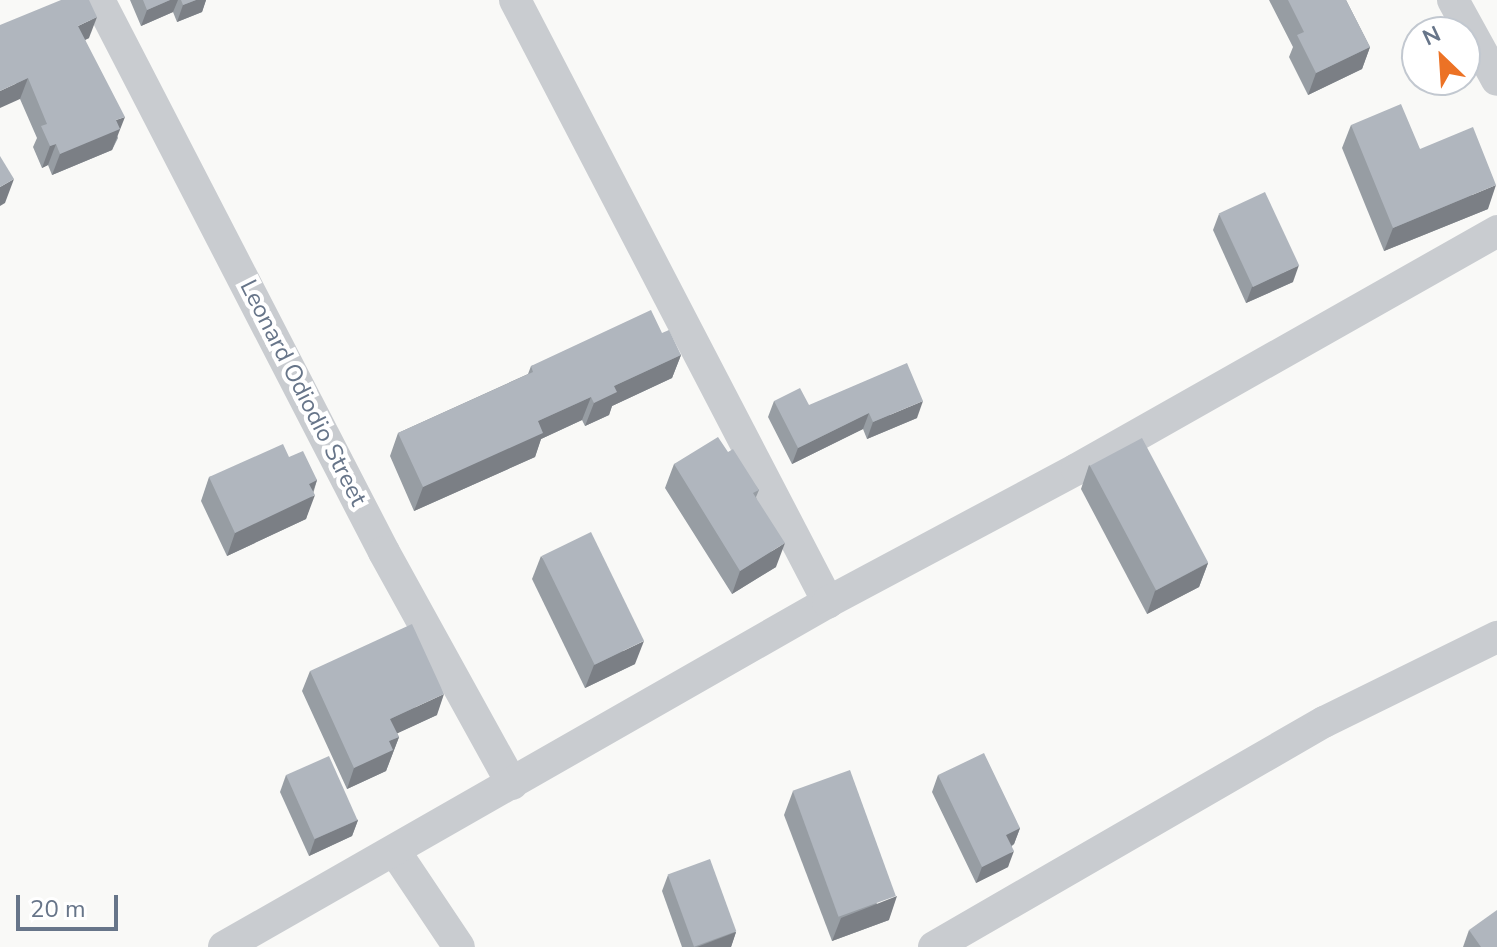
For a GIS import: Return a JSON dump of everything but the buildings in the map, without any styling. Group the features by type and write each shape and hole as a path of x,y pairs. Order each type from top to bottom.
{"street":[{"name":"Leonard Odiodio Street","path":"99,0 384,552 512,784"},
{"path":"515,0 828,602"},
{"path":"1453,0 1497,80"},
{"path":"224,947 396,853 828,602 1077,469 1497,231"},
{"path":"934,947 1324,722 1497,637"},
{"path":"396,853 459,947"}]}
